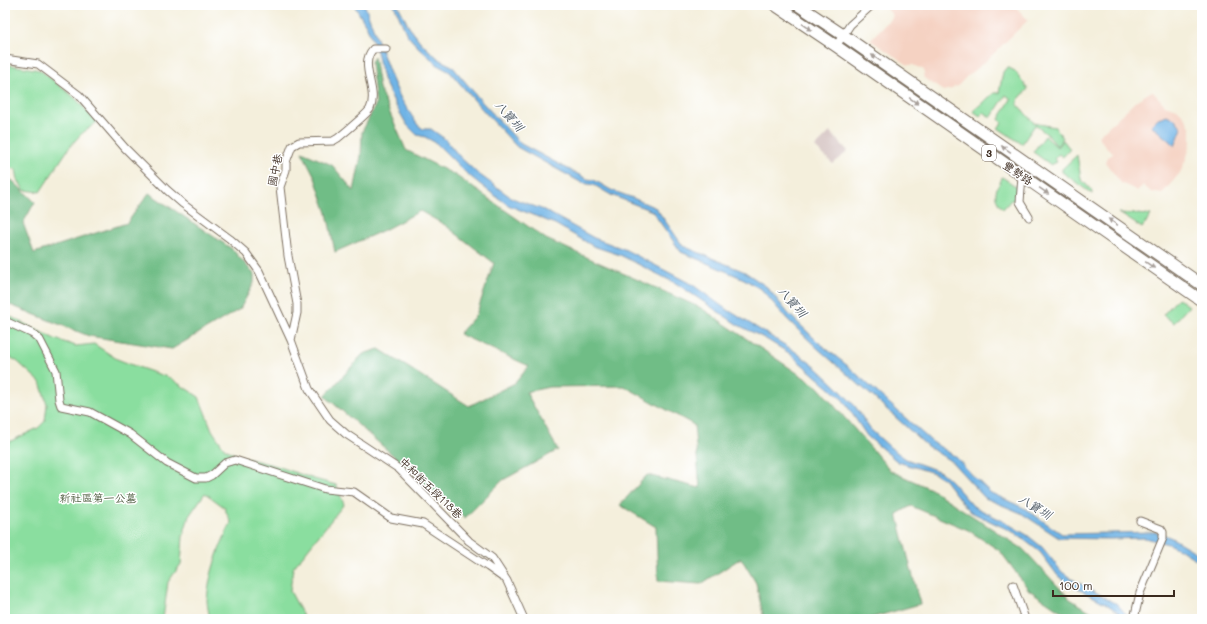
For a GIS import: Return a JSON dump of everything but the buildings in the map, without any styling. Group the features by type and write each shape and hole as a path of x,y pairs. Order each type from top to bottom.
{"main road":[{"name":"豐勢路","path":"774,5 836,46 938,119 1202,301"},
{"name":"豐勢路","path":"798,5 1202,285"}],"street":[{"path":"836,46 850,25 872,5"},
{"name":"國中巷","path":"291,340 297,313 297,304 288,256 280,187 286,170 286,162 292,146 299,142 333,141 370,110 372,98 367,58 372,49 386,49"},
{"name":"中和街五段118巷","path":"5,59 38,64 79,95 125,148 167,190 246,253 259,271 291,340 309,388 330,420 346,434 399,469 469,541 492,558 507,581 524,619"},
{"path":"1022,176 1020,202 1029,217"},
{"path":"5,321 33,334 40,340 56,371 61,406 90,412 130,434 167,463 196,478 206,478 212,475 225,463 235,460 325,489 354,492 391,518 422,524 507,581"},
{"path":"1134,619 1140,593 1163,538 1163,532 1161,530 1140,521"},
{"path":"1013,585 1025,619"}],"shaded area":[{"path":"884,5 1014,5 1028,20 957,87 955,86 952,89 943,91 924,78 924,70 913,65 908,65 870,40 893,16"},
{"path":"1152,91 1165,105 1177,109 1185,117 1191,129 1191,142 1187,157 1180,173 1162,194 1151,192 1143,185 1138,191 1121,183 1105,162 1107,157 1114,153 1106,147 1098,136 1137,100"},
{"path":"830,132 848,151 833,164 815,147"}],"green space":[{"path":"374,57 379,88 406,150 455,175 546,239 701,308 818,387 891,471 931,489 1023,549 1070,599 1103,619 1073,619 1029,590 1000,551 968,530 911,506 897,514 920,604 867,619 764,619 756,583 741,558 701,584 658,581 656,527 620,505 647,475 700,488 694,425 624,386 549,387 526,392 558,450 503,480 465,518 325,396 363,354 379,349 469,406 515,383 529,366 459,334 476,315 494,263 445,225 420,211 384,230 335,252 327,213 314,175 302,152 332,165 354,191 361,156 362,132 376,104 371,62"},
{"path":"5,64 40,70 75,98 97,122 80,135 69,148 40,192 24,190 18,180 16,169 5,168"},
{"path":"1007,67 1015,71 1028,89 1018,100 1018,105 1034,123 1055,127 1063,138 1057,146 1047,134 1035,125 1022,144 998,128 1002,123 999,119 1011,99 1006,95 991,118 984,112 980,116 973,111 994,93 999,93 1003,72"},
{"path":"1045,136 1057,147 1063,140 1070,149 1063,157 1059,154 1054,159 1057,162 1051,165 1033,152"},
{"path":"1077,155 1081,179 1092,191 1092,194 1062,172 1062,169"},
{"path":"1002,177 1017,187 1018,200 1011,200 1003,209 996,197 997,188"},
{"path":"5,178 13,181 35,202 23,223 34,253 127,223 149,193 232,249 254,274 254,283 240,309 172,349 89,336 5,303"},
{"path":"1119,213 1151,215 1142,228"},
{"path":"1178,298 1189,306 1174,323 1163,315"},
{"name":"新社區第一公墓","path":"5,314 55,339 76,346 94,344 117,359 170,378 199,397 212,430 224,448 238,456 277,466 336,485 344,504 293,568 290,591 305,619 210,619 207,600 212,570 222,541 231,523 224,507 205,493 189,516 183,536 181,564 168,582 163,619 5,619 5,448 9,442 38,428 45,421 47,404 40,382 18,362 5,354"}],"water":[{"name":"八寶圳","path":"354,5 365,6 392,79 401,99 417,124 423,129 431,129 445,139 460,157 477,173 512,198 544,210 594,238 624,249 693,285 723,307 793,350 817,368 838,388 855,406 870,429 891,448 906,459 941,472 973,506 1027,535 1042,547 1062,572 1117,604 1130,619 1124,619 1118,612 1105,603 1072,586 1058,576 1040,552 1015,533 971,512 944,479 934,473 898,462 867,436 843,400 789,353 738,325 677,284 620,255 593,246 555,224 508,205 466,173 436,143 425,137 417,135 407,125 396,106 383,79 377,52 367,27"},
{"name":"八寶圳","path":"394,5 398,5 409,27 422,44 440,60 452,66 482,102 521,144 587,179 594,180 611,190 656,208 683,246 745,272 767,287 788,313 818,342 849,367 931,441 956,457 991,493 1024,508 1062,534 1157,532 1172,538 1202,556 1202,563 1168,544 1145,538 1059,538 1021,513 985,498 952,462 927,446 816,347 788,320 762,290 744,279 681,252 652,211 611,195 594,185 582,183 517,147 450,72 439,66 407,35"},
{"path":"1167,115 1176,120 1182,128 1175,146 1151,125 1158,118"}]}
